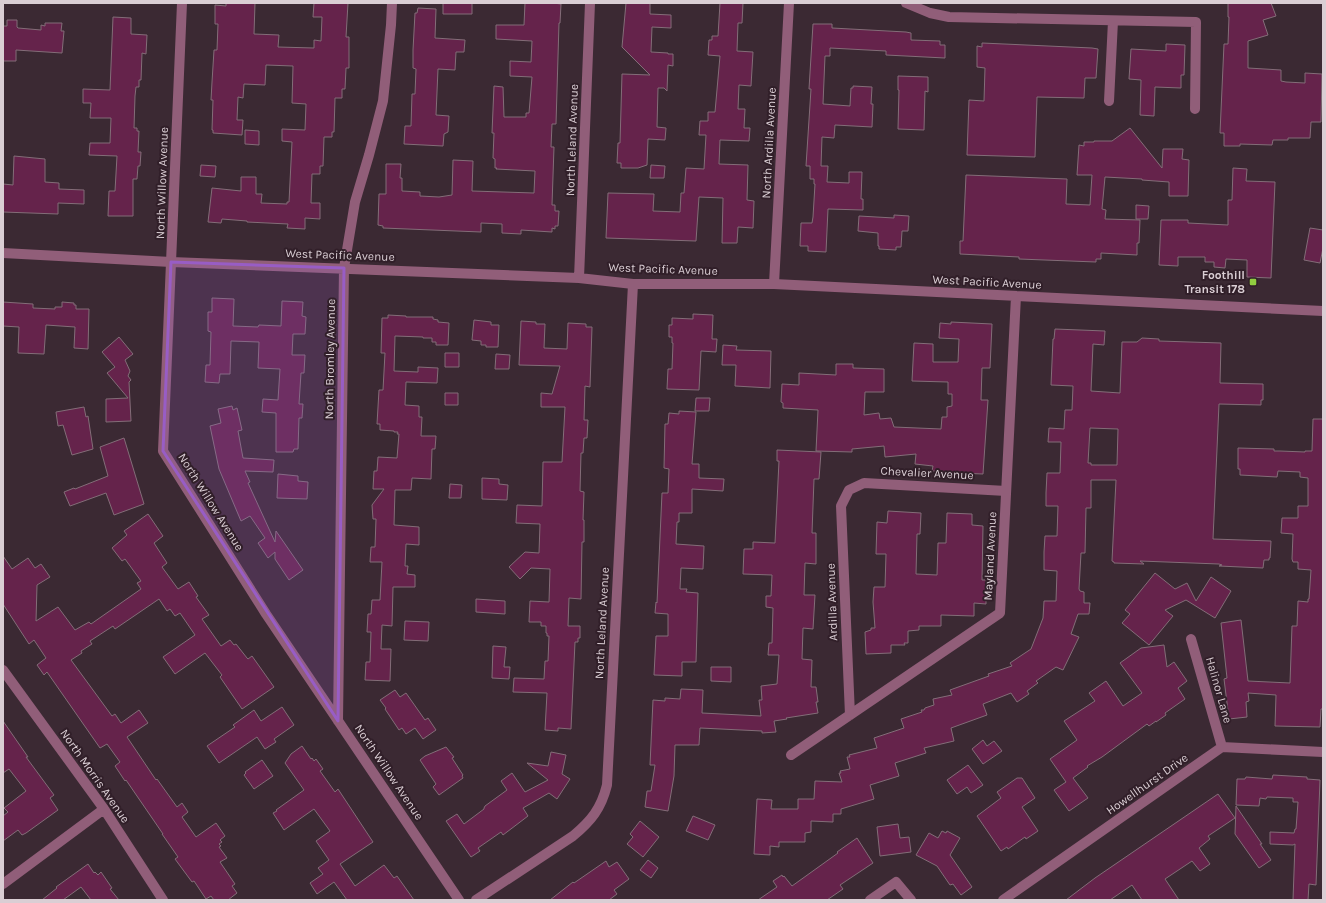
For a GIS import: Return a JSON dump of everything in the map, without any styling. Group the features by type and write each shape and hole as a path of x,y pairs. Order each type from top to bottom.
{"street":[{"name":"North Willow Avenue","path":"182,3 163,451 266,614 459,900"},
{"name":"North Bromley Avenue","path":"338,721 344,268 355,202 383,101 392,3"},
{"name":"North Leland Avenue","path":"579,278 590,3"},
{"name":"North Ardilla Avenue","path":"774,284 789,3"},
{"path":"906,3 930,13 949,17 1196,22 1195,109"},
{"path":"1109,101 1113,21"},
{"name":"West Pacific Avenue","path":"3,253 171,262 579,278 633,284 774,284 1323,311"},
{"name":"North Leland Avenue","path":"476,900 586,826 596,813 603,799 606,785 633,284"},
{"name":"Mayland Avenue","path":"791,755 1000,613 1016,296"},
{"name":"Chevalier Avenue","path":"849,490 864,483 1006,490"},
{"name":"Ardilla Avenue","path":"849,490 841,506 850,715"},
{"name":"Halinor Lane","path":"1191,640 1222,748"},
{"name":"North Morris Avenue","path":"3,671 104,808 163,900"},
{"path":"1222,748 1323,752"},
{"name":"Howellhurst Drive","path":"1003,900 1222,748"},
{"path":"3,884 104,808"},
{"path":"870,900 896,882 911,900"}],"highlighted area":[{"path":"171,262 344,268 338,721 163,451"}],"building":[{"path":"226,3 255,3 254,34 279,35 278,47 314,48 314,40 321,41 322,17 313,17 314,3 348,3 346,37 349,37 349,68 346,68 345,89 342,89 342,98 335,98 334,132 332,132 332,137 324,137 323,166 320,166 320,174 312,174 311,203 320,203 320,219 305,218 305,229 287,228 288,224 222,219 221,223 208,222 212,188 241,191 241,177 256,177 256,194 262,194 261,203 287,204 287,202 289,202 292,142 282,141 282,129 305,130 306,104 292,103 293,66 266,65 265,85 244,84 243,98 238,97 237,120 243,120 242,135 213,133 213,100 211,100 214,50 217,50 218,24 215,24 215,5 226,6"},
{"path":"443,3 472,3 472,14 443,14"},
{"path":"525,3 561,4 559,23 556,124 552,124 551,147 554,147 552,205 555,205 555,211 559,211 558,226 555,226 555,229 552,228 552,232 521,230 521,234 502,233 502,224 481,223 481,232 383,228 383,226 378,225 379,194 386,194 386,164 401,164 400,178 402,178 402,191 420,192 420,196 439,197 452,195 453,160 473,161 472,191 534,193 535,171 496,169 495,159 493,158 494,133 492,133 494,86 503,87 504,117 526,117 526,113 529,113 532,77 510,76 510,61 531,62 532,41 496,39 496,25 524,25"},
{"path":"626,3 650,3 650,14 671,15 671,28 652,27 651,52 673,54 673,66 668,65 667,91 664,88 658,88 657,127 666,128 665,140 648,139 647,165 638,168 621,168 621,163 617,163 618,143 620,143 622,74 650,75 622,47"},
{"path":"720,3 743,3 742,23 738,23 737,51 753,52 751,86 739,85 738,109 745,109 744,128 750,128 749,141 720,140 719,164 748,165 747,200 754,201 753,228 738,227 737,243 722,243 723,198 699,197 696,241 606,238 608,193 654,194 653,211 680,212 681,193 684,193 686,168 704,169 706,135 699,135 700,121 708,121 708,112 715,112 720,56 708,55 709,40 712,40 712,36 718,36"},
{"path":"1228,3 1271,3 1276,16 1263,20 1268,35 1248,41 1248,68 1281,70 1281,81 1286,82 1305,83 1305,73 1322,74 1321,122 1311,122 1310,138 1273,140 1272,145 1240,144 1240,146 1224,146 1224,133 1220,133 1224,44 1228,44"},
{"path":"418,8 436,9 435,38 465,40 464,52 456,52 455,70 438,69 436,115 449,116 448,132 444,134 443,146 404,144 405,126 411,126 412,94 415,94 416,69 413,68 413,50 415,13 417,13"},
{"path":"113,17 131,18 131,34 147,35 146,54 142,53 141,80 139,80 139,87 136,87 135,96 134,128 137,128 137,131 139,131 138,152 141,152 137,179 133,179 133,216 108,216 109,191 115,191 117,156 89,155 90,143 110,143 111,118 90,118 91,103 83,103 83,89 110,90"},
{"path":"7,20 17,20 18,28 41,30 41,25 45,26 45,23 62,23 61,31 64,31 62,53 16,50 16,61 3,61 3,26 7,26"},
{"path":"813,24 832,24 832,28 906,32 911,33 911,40 940,41 940,45 945,45 945,58 886,55 886,51 830,48 830,56 825,56 823,104 850,106 851,88 853,88 853,86 872,87 871,104 873,104 872,127 835,125 834,138 822,137 821,166 828,166 827,182 849,183 849,172 862,172 861,199 863,199 863,210 828,209 826,252 808,251 808,246 800,246 801,223 812,223 815,184 814,179 810,179 810,166 806,166 811,89 809,89"},
{"path":"982,43 1098,49 1096,78 1085,78 1084,98 1037,97 1035,157 967,155 969,100 984,101 985,68 977,67 977,46 982,47"},
{"path":"1166,44 1185,45 1184,75 1181,75 1181,88 1155,87 1154,116 1140,115 1141,80 1129,79 1131,49 1166,51"},
{"path":"898,76 928,77 928,92 925,91 924,130 898,129"},
{"path":"1130,128 1162,168 1163,149 1183,149 1182,159 1189,160 1188,196 1169,196 1169,182 1105,177 1102,209 1106,210 1105,219 1140,220 1137,255 1101,253 1101,259 1096,259 1096,262 1019,259 1019,257 960,254 960,241 963,241 966,175 1067,179 1066,204 1090,205 1092,175 1077,175 1079,145 1084,146 1084,142 1112,141"},
{"path":"245,130 259,131 259,145 245,144"},
{"path":"14,156 45,159 45,182 59,183 59,189 84,190 84,204 58,203 58,214 3,212 3,184 13,185"},
{"path":"201,165 216,166 215,177 200,176"},
{"path":"651,165 665,166 664,178 650,178"},
{"path":"1233,168 1247,169 1246,181 1275,182 1271,278 1247,277 1247,260 1226,259 1225,268 1214,267 1214,262 1205,262 1205,257 1178,257 1178,266 1159,265 1161,220 1188,220 1188,223 1228,225 1228,200 1232,200"},
{"path":"1136,205 1149,206 1148,219 1136,219"},
{"path":"894,215 909,216 908,231 902,231 901,247 896,247 896,250 879,249 878,233 858,231 859,216 894,218"},
{"path":"1310,228 1323,230 1323,248 1320,263 1304,260"},
{"path":"212,298 234,299 233,326 281,326 282,301 303,302 302,316 306,317 305,334 293,334 292,355 305,355 304,373 301,373 299,404 303,404 302,418 299,418 298,449 294,449 293,452 276,452 276,413 262,412 263,399 278,400 280,369 258,368 259,342 231,341 230,374 220,374 219,383 205,382 206,365 210,365 211,332 208,331 208,312 212,312"},
{"path":"3,302 33,304 33,308 55,309 55,307 62,307 62,302 74,303 74,305 76,305 76,309 89,309 88,349 74,348 75,327 46,325 44,354 18,353 19,327 3,326"},
{"path":"693,314 713,315 712,339 717,339 716,352 701,351 699,390 667,389 668,369 672,369 673,343 672,337 669,337 669,325 672,325 672,318 693,319"},
{"path":"388,315 433,317 433,319 438,320 438,322 449,323 448,345 436,345 436,342 432,342 432,338 395,336 394,371 418,372 418,367 438,368 437,383 406,382 405,405 419,406 419,417 422,417 421,436 436,436 435,449 432,449 431,479 412,478 411,490 395,490 394,525 419,527 419,545 406,544 405,566 408,566 407,574 415,575 415,587 393,587 392,626 382,625 381,649 391,649 390,681 365,680 366,662 370,662 371,632 367,632 368,614 371,614 372,600 380,600 382,562 370,562 371,547 375,547 376,519 373,519 372,505 384,489 373,489 374,471 377,471 378,457 397,458 399,434 397,434 398,432 394,431 380,430 380,424 377,424 379,390 383,390 385,353 381,353 382,318 388,318"},
{"path":"474,320 491,322 491,325 499,325 498,347 486,347 486,345 481,345 481,341 472,340"},
{"path":"521,321 545,324 544,348 567,349 568,323 586,324 586,327 592,327 590,387 585,386 584,420 588,420 587,438 584,438 583,453 581,453 580,491 584,492 584,542 582,542 581,599 569,598 568,626 580,626 580,638 578,638 578,642 575,642 571,729 558,728 558,731 545,730 547,693 513,692 514,678 544,679 545,661 548,661 549,636 547,636 546,633 546,626 541,626 541,622 529,622 530,601 549,602 550,569 531,568 520,579 509,567 525,552 539,553 540,524 516,523 517,505 542,506 543,462 562,462 565,407 541,407 541,393 552,394 560,366 519,365"},
{"path":"951,322 992,324 990,368 982,368 981,400 988,400 983,474 935,472 932,471 933,466 915,464 916,454 885,457 884,446 852,449 852,452 816,451 818,410 783,408 783,403 781,402 782,384 799,385 799,373 836,375 836,364 853,364 853,368 884,369 884,392 865,392 864,415 879,413 880,419 891,418 894,427 941,429 942,417 947,417 947,407 952,406 952,394 948,394 948,382 912,381 914,343 933,344 933,362 958,362 959,339 939,338 940,323 951,324"},
{"path":"1055,329 1105,331 1104,345 1093,344 1091,391 1120,393 1122,342 1137,342 1142,338 1159,339 1159,341 1221,343 1220,383 1263,384 1263,400 1261,400 1261,405 1219,404 1213,539 1271,541 1269,560 1264,560 1263,568 1219,566 1222,565 1219,564 1140,561 1144,564 1114,563 1112,561 1116,480 1091,480 1091,508 1086,508 1085,553 1081,553 1079,589 1080,591 1084,592 1084,603 1090,603 1089,614 1078,614 1071,634 1079,637 1063,670 1056,667 1036,681 1038,683 1027,691 1029,694 1017,702 1011,693 983,704 987,715 951,728 954,741 924,748 926,753 895,763 899,776 870,785 874,799 841,809 841,814 833,814 833,822 811,821 811,832 805,833 805,842 779,842 779,847 770,846 770,855 754,854 757,799 772,800 771,809 798,809 798,799 814,799 815,781 842,782 839,773 841,773 840,771 850,769 847,757 850,757 849,755 877,748 874,738 904,728 901,719 922,712 921,710 934,705 933,699 952,695 950,690 989,676 988,674 1012,666 1010,663 1031,649 1043,618 1044,601 1056,601 1057,571 1044,570 1044,552 1045,536 1057,536 1058,506 1046,506 1046,493 1047,473 1060,473 1061,442 1048,442 1049,428 1064,429 1065,410 1072,410 1073,386 1051,385","holes":["1090,428 1118,429 1117,465 1091,465 1091,463 1088,463"]},
{"path":"119,337 133,354 125,360 130,371 128,376 131,380 129,382 131,421 106,422 106,399 128,398 107,373 115,367 102,352"},
{"path":"723,345 737,346 736,350 771,351 770,388 735,386 736,365 722,365"},
{"path":"445,353 459,353 459,367 445,367"},
{"path":"496,354 510,355 509,369 495,369"},
{"path":"445,393 458,393 458,405 445,405"},
{"path":"696,398 710,398 709,411 695,411"},
{"path":"232,406 233,410 237,408 242,430 238,431 243,458 274,460 273,472 245,471 250,482 248,483 275,542 276,531 303,570 289,580 275,559 275,552 268,558 258,543 265,538 250,516 241,521 219,469 210,426 221,423 218,409"},
{"path":"84,407 86,417 88,416 93,449 72,455 63,425 58,426 56,412"},
{"path":"679,411 696,412 692,464 699,464 699,478 724,479 723,491 692,489 692,513 679,513 679,522 677,522 676,544 704,546 703,569 681,568 680,589 687,589 686,592 698,593 696,662 682,662 682,676 654,675 656,636 668,636 668,614 655,613 656,602 657,603 662,493 668,493 669,469 664,468 665,424 668,424 669,413 679,414"},
{"path":"1313,419 1323,419 1323,709 1321,709 1320,727 1275,726 1276,695 1248,693 1249,701 1246,702 1247,717 1229,719 1224,679 1227,678 1221,623 1241,620 1248,681 1290,683 1292,626 1297,626 1298,601 1308,602 1311,570 1298,569 1298,562 1293,562 1292,559 1293,534 1281,533 1282,518 1298,518 1298,506 1308,506 1308,478 1300,477 1300,472 1278,471 1277,477 1240,475 1240,469 1238,469 1238,448 1274,449 1274,451 1312,451"},
{"path":"124,438 144,504 114,515 106,493 70,506 64,492 108,476 100,447"},
{"path":"777,450 821,452 819,479 814,479 812,533 816,533 816,564 805,563 804,595 815,595 813,629 803,628 802,659 812,660 811,687 816,687 818,713 774,721 776,732 762,733 762,731 700,728 699,745 675,745 674,776 668,811 645,807 647,791 651,791 655,765 650,765 653,700 665,701 665,698 680,699 681,689 703,690 702,713 761,716 759,700 762,700 761,686 777,684 779,655 768,655 769,643 772,643 773,608 766,607 766,596 771,596 772,575 743,574 744,549 753,549 753,542 775,543 779,461 777,461"},
{"path":"278,474 298,476 298,481 308,482 307,499 277,498"},
{"path":"482,478 499,479 499,484 508,485 507,500 482,499"},
{"path":"450,484 462,485 461,498 449,498"},
{"path":"888,511 921,513 920,534 917,534 916,574 937,575 938,543 946,543 947,513 972,514 972,525 983,526 982,580 986,580 986,604 974,603 974,616 941,615 941,626 919,626 919,630 908,631 908,643 904,643 905,645 891,645 891,653 866,654 865,632 871,630 871,628 875,628 873,602 874,587 885,587 886,554 876,554 877,522 887,523"},
{"path":"148,514 163,536 154,543 167,563 162,567 178,589 189,582 198,596 196,597 209,615 202,619 221,646 230,640 234,645 236,644 248,659 252,656 274,687 242,709 220,677 222,675 205,653 175,674 163,657 195,635 180,613 175,616 170,609 167,611 159,599 115,629 113,626 90,641 92,644 71,660 112,716 115,714 121,723 139,710 148,723 127,737 156,780 157,779 177,807 182,803 188,812 182,817 196,837 216,823 225,836 220,840 222,842 219,844 221,846 219,847 227,858 220,862 235,884 232,886 237,893 228,900 214,900 211,896 206,899 194,881 192,882 175,859 178,857 163,834 115,766 120,762 107,744 100,748 47,672 44,675 37,665 46,658 34,640 29,644 3,604 3,556 12,569 28,558 35,568 41,564 50,577 37,585 36,621 58,607 75,630 89,622 91,624 141,589 137,583 141,581 125,559 122,561 112,548 127,535 124,531"},
{"path":"1155,573 1175,589 1187,583 1196,601 1211,577 1231,591 1215,618 1186,600 1165,610 1173,616 1149,645 1122,623 1130,614 1125,610"},
{"path":"476,599 505,601 505,614 476,612"},
{"path":"405,621 429,622 428,641 404,640"},
{"path":"1164,645 1167,667 1174,662 1187,681 1178,688 1185,699 1165,713 1166,715 1149,726 1147,724 1102,757 1087,766 1088,767 1073,778 1088,798 1069,811 1054,790 1066,782 1050,759 1077,740 1064,721 1095,701 1089,693 1106,681 1123,706 1142,693 1120,663 1141,648"},
{"path":"493,646 506,647 504,667 510,667 509,679 492,678"},
{"path":"711,667 731,667 731,682 711,681"},
{"path":"395,690 400,697 406,693 425,720 428,718 436,730 423,739 415,728 406,734 402,728 399,730 380,700"},
{"path":"282,707 294,725 274,739 276,742 265,749 257,737 219,763 207,746 235,727 233,725 254,710 261,721"},
{"path":"3,721 28,757 26,757 54,795 50,798 58,810 26,833 22,835 18,830 3,841 3,816 8,812 4,808 26,791 9,769 3,773"},
{"path":"983,740 987,746 994,741 1002,751 983,764 972,749"},
{"path":"302,746 311,759 312,758 314,761 316,759 323,769 320,771 335,792 338,789 373,842 340,864 355,886 384,865 394,878 397,876 414,900 347,900 334,882 317,894 310,883 323,874 318,868 329,860 316,841 330,831 314,809 284,830 273,813 304,790 285,763 291,754"},
{"path":"446,747 454,757 452,758 463,775 463,778 439,795 433,787 436,784 420,760 425,756"},
{"path":"551,752 566,755 562,774 570,779 557,799 549,793 523,808 528,816 503,835 501,832 478,848 480,851 471,857 446,821 457,814 464,824 507,790 501,781 512,773 525,792 548,780 527,763 548,766"},
{"path":"262,760 273,776 254,789 244,775 246,773 245,772"},
{"path":"968,765 983,785 971,793 967,787 957,794 947,780"},
{"path":"1273,775 1307,777 1307,779 1320,780 1316,885 1309,884 1308,900 1293,900 1295,844 1270,844 1270,832 1294,833 1296,829 1298,802 1293,802 1293,798 1267,797 1266,799 1260,798 1259,806 1236,805 1237,779 1245,779 1246,777 1272,779"},
{"path":"1017,778 1022,778 1035,798 1022,807 1038,831 1026,839 1025,837 1008,849 1007,847 1001,851 977,816 1001,798 997,792"},
{"path":"1218,794 1235,818 1208,836 1210,839 1199,848 1210,864 1200,871 1192,861 1165,879 1179,900 1142,900 1132,885 1110,900 1066,900 1095,878"},
{"path":"1236,806 1271,860 1259,868 1235,834"},
{"path":"693,816 715,825 708,840 686,831"},
{"path":"640,821 659,837 643,857 627,844 633,837 630,834"},
{"path":"898,824 900,838 909,837 911,852 880,856 877,827"},
{"path":"942,831 946,833 947,831 960,838 950,855 972,887 961,895 953,884 950,885 937,866 916,855 929,833 938,838"},
{"path":"857,838 873,863 840,885 843,889 827,900 758,900 777,887 773,881 782,875 792,886"},
{"path":"648,860 658,868 651,878 640,870"},
{"path":"606,861 609,867 617,862 629,879 614,890 617,894 609,900 550,900 573,882 574,883"},
{"path":"88,864 94,873 95,872 98,875 101,872 112,888 110,889 119,900 91,900 81,887 63,900 42,900 57,888 56,887"}],"place":[{"name":"Foothill Transit 178","path":"1253,282"}]}
